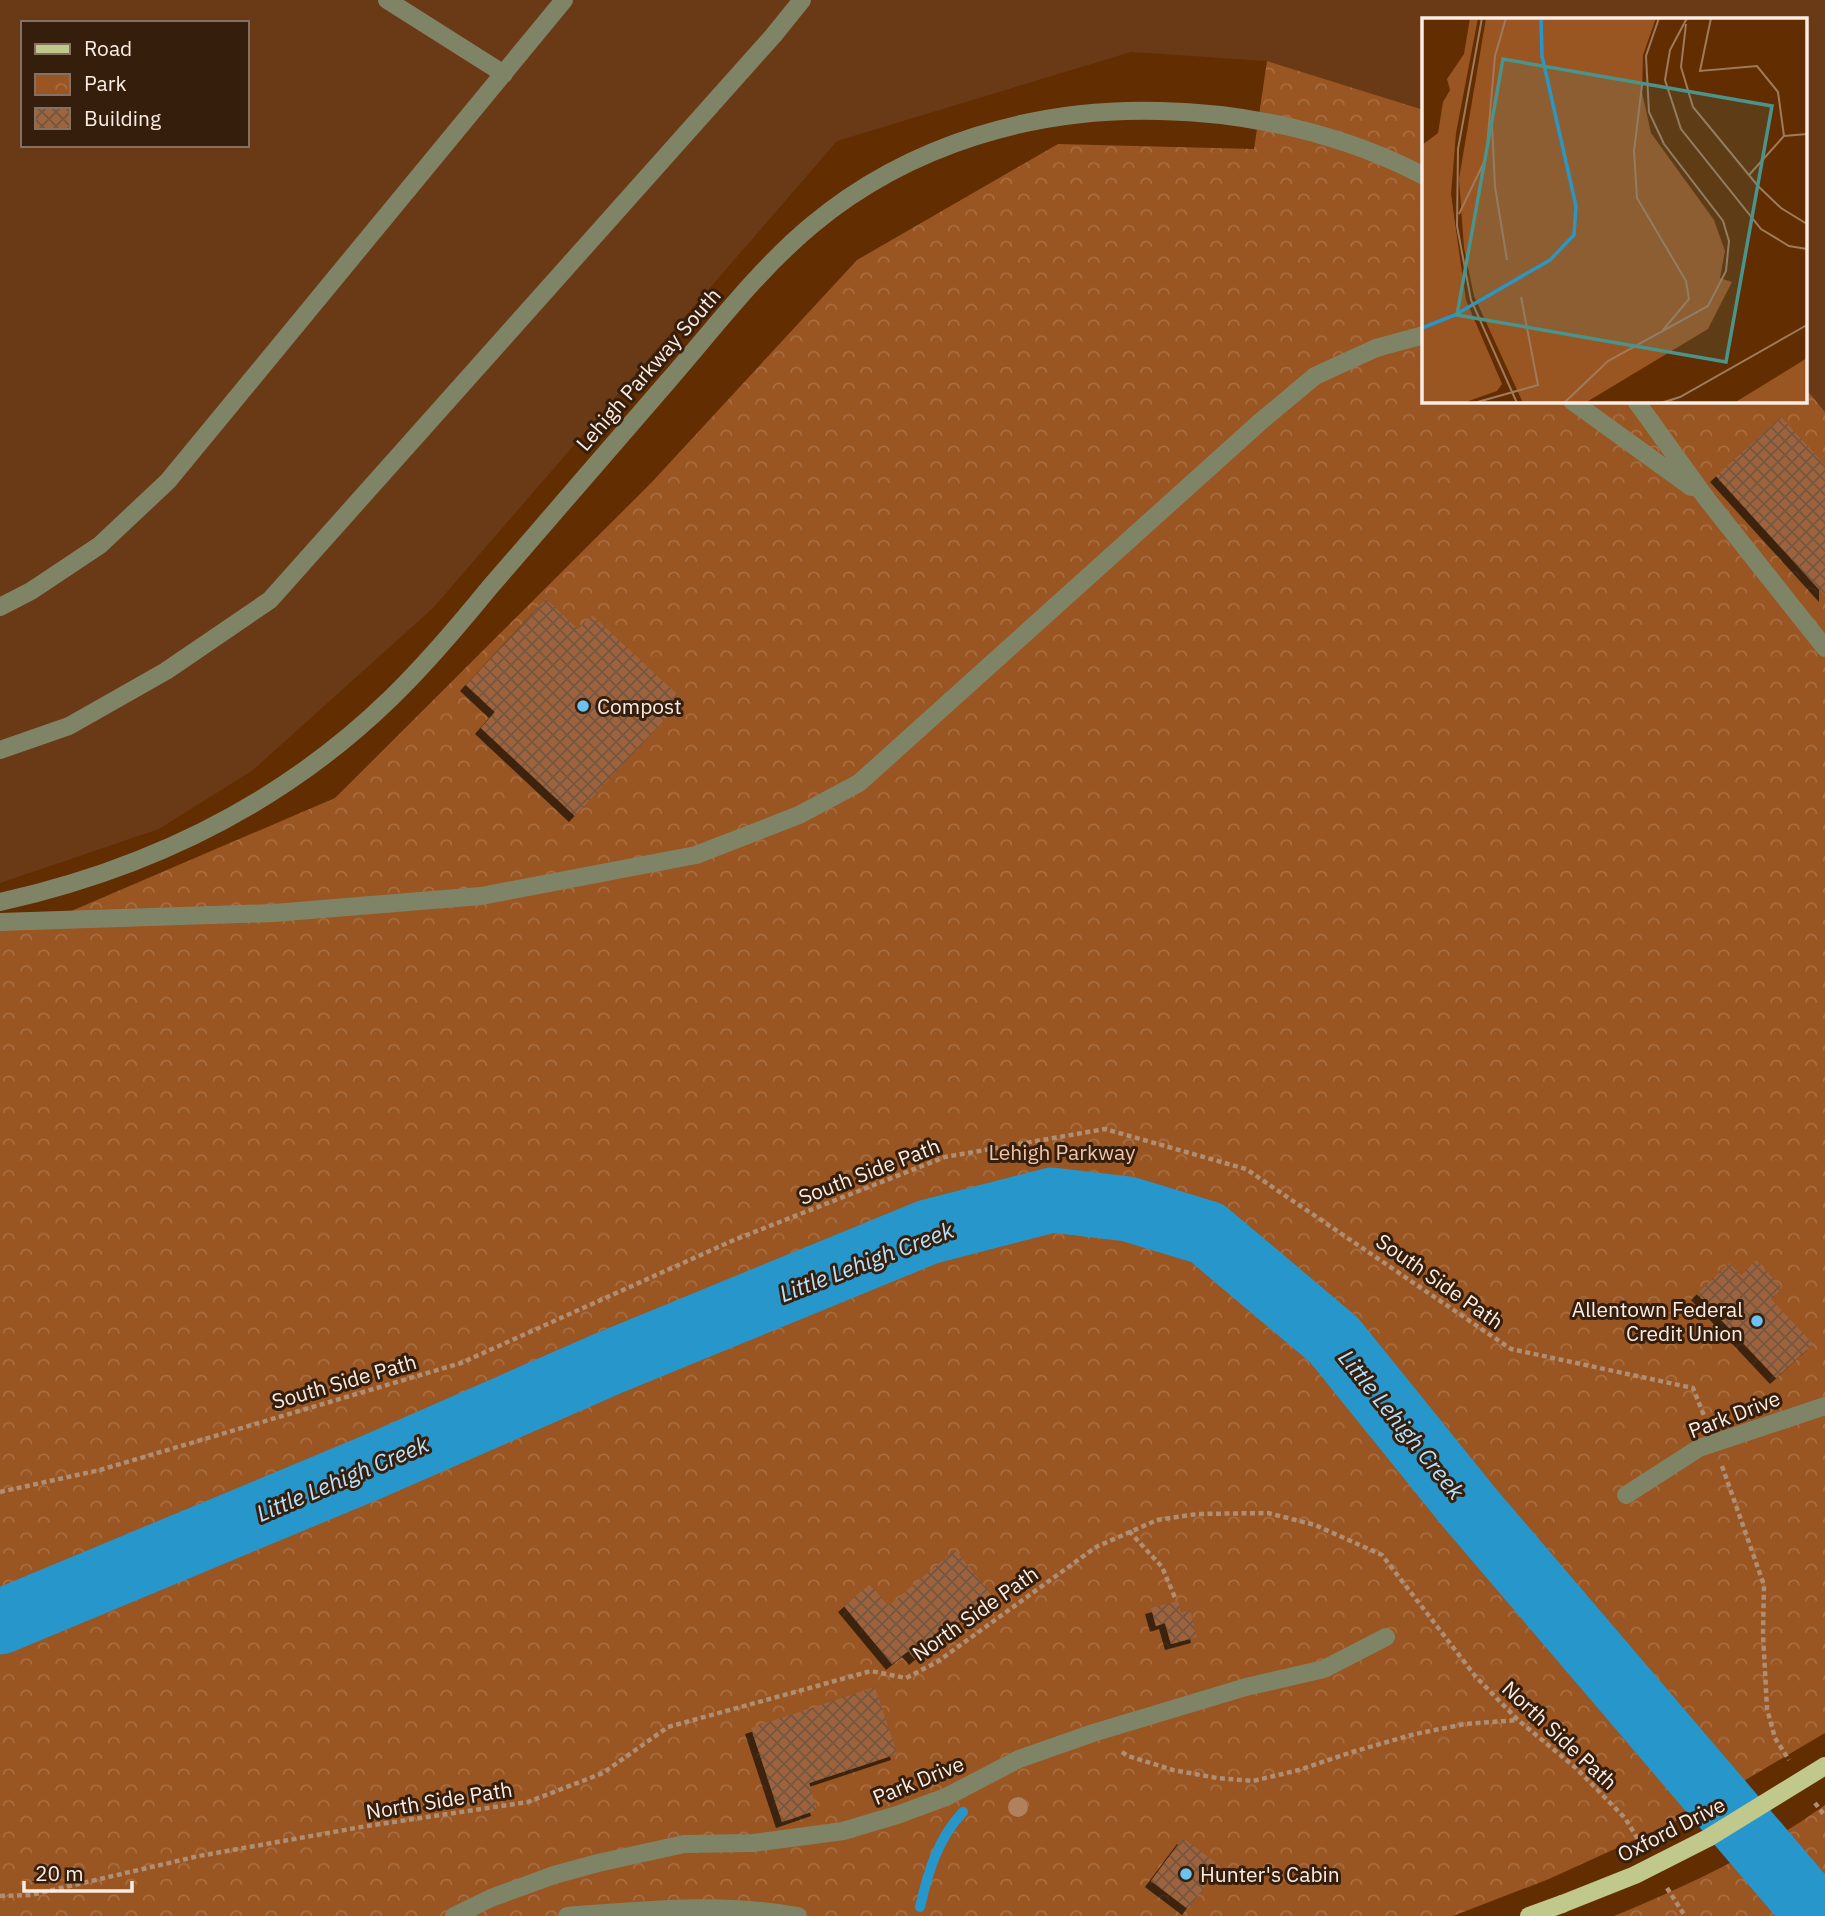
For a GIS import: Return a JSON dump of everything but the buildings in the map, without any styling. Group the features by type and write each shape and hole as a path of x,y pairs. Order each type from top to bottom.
{"main road":[{"name":"Oxford Drive","path":"1529,1916 1635,1875 1708,1838 1825,1766"}],"street":[{"path":"387,0 503,74"},
{"path":"0,607 31,591 100,545 168,481 564,0"},
{"path":"0,750 69,726 166,671 270,600 773,36 802,0"},
{"name":"Lehigh Parkway South","path":"0,902 46,892 120,869 191,839 259,802 321,758 390,699 452,634 761,273 812,225 855,194 916,159 981,133 1049,117 1119,110 1197,112 1261,120 1324,135 1404,165 1422,175"},
{"path":"0,922 274,913 481,896 696,855 799,815 859,783 1260,422 1315,376 1376,348 1422,336"},
{"path":"1573,402 1706,498"},
{"path":"1637,402 1706,498 1825,649"},
{"name":"Park Drive","path":"1626,1495 1699,1448 1825,1406"},
{"name":"Park Drive","path":"454,1916 491,1898 554,1875 684,1844 753,1843 843,1831 946,1797 1019,1759 1093,1734 1246,1687 1324,1669 1386,1637"},
{"path":"567,1916 709,1906 798,1916"}],"path":[{"name":"South Side Path","path":"0,1492 100,1470 461,1363 734,1240 945,1157 1105,1129 1246,1169 1511,1349 1693,1388 1715,1442 1764,1585 1763,1634 1767,1709 1775,1738 1795,1771"},
{"name":"North Side Path","path":"0,1896 31,1895 198,1856 264,1844 528,1802 603,1773 668,1727 871,1671 906,1678 937,1662 1096,1547 1157,1520 1196,1514 1268,1513 1315,1525 1382,1555 1476,1677 1518,1720 1596,1788 1625,1818 1645,1851"},
{"path":"1129,1531 1162,1567 1176,1600"},
{"path":"1093,1734 1128,1756 1173,1770 1253,1781 1299,1770 1415,1734 1465,1724 1518,1720"},
{"path":"1809,1793 1825,1816"},
{"path":"1665,1883 1685,1916"}],"shaded area":[{"path":"0,0 1825,0 1825,412 1808,391 1808,18 1422,18 1422,109 1267,61 1131,52 837,141 433,608 253,770 159,829 0,883"}],"green space":[{"name":"Lehigh Parkway","path":"1267,61 1422,109 1422,402 1808,402 1808,391 1825,412 1825,1733 1676,1821 1549,1879 1453,1916 0,1916 0,924 62,915 335,798 651,483 857,260 1058,144 1254,149"},
{"path":"1825,1805 1825,1916 1614,1916 1723,1866 1775,1838"}],"waterway":[{"name":"Little Lehigh Creek","path":"0,1622 372,1467 609,1363 928,1232 1052,1200 1128,1209 1207,1233 1334,1340 1468,1506 1818,1916"},
{"path":"920,1907 935,1856 947,1833 963,1812"}],"place":[{"name":"Compost","path":"583,706"},
{"name":"Allentown Federal Credit Union","path":"1757,1321"},
{"name":"Hunter's Cabin","path":"1186,1874"}]}
